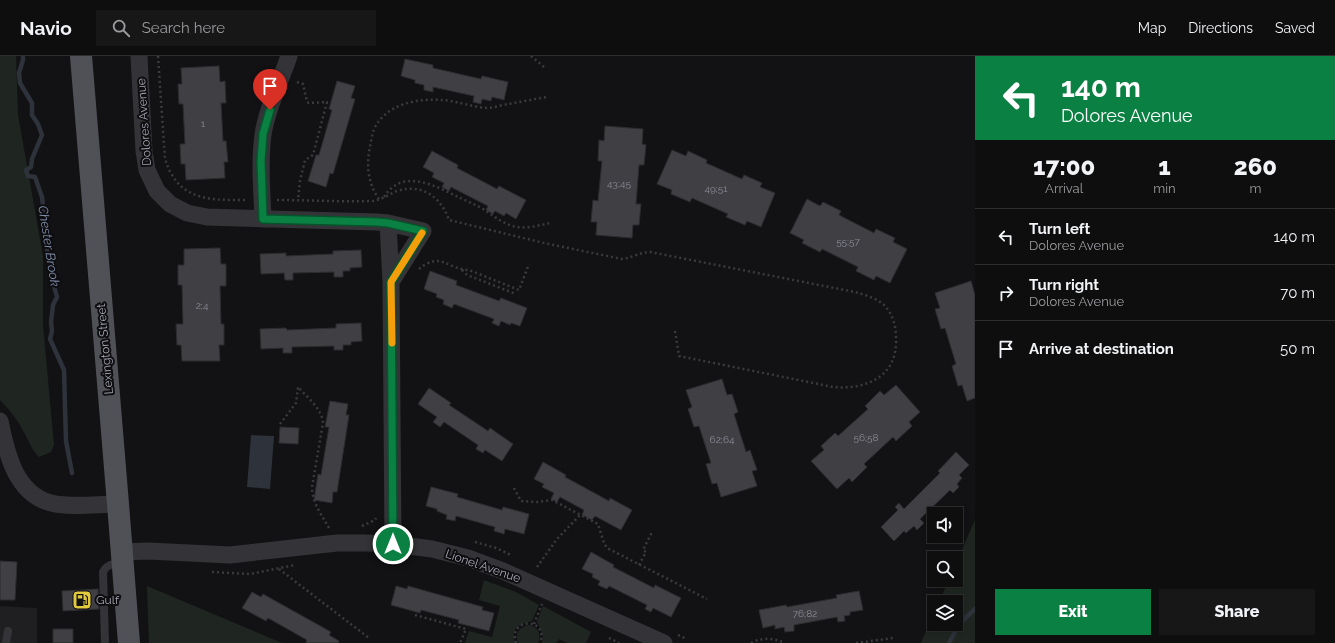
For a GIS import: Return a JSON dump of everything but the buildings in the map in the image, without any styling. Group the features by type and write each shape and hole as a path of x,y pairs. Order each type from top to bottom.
{"main road":[{"name":"Lexington Street","path":"81,56 129,643"}],"street":[{"name":"Dolores Avenue","path":"139,56 144,150 147,170 157,191 170,204 187,213 208,217 388,223 423,231 391,282"},
{"path":"263,219 261,161 263,134 270,110 290,56"},
{"path":"388,223 391,282 393,544"},
{"path":"0,421 8,458 19,479 32,494 50,503 75,505 118,504"},
{"name":"Lionel Avenue","path":"123,557 148,551 230,555 337,543 393,544 432,549 468,558 504,570 668,638"}],"lane":[{"path":"105,643 103,572 105,568 123,557"},
{"path":"6,643 8,631"}],"path":[{"path":"158,56 165,159 171,174 182,188 199,197 216,200 374,201 398,191 409,189 420,190 431,195 440,202 445,209 449,220 544,243 622,259 644,252 650,252 854,292 877,300 885,307 892,317 896,328 896,341 895,353 891,364 883,374 872,382 860,387 846,388 834,387 679,356 675,331"},
{"path":"531,56 544,67"},
{"path":"282,76 303,84 307,102 327,102 313,155 305,160 300,181 298,200"},
{"path":"379,199 375,193 368,174 368,158 374,130 380,119 387,112 413,101 427,99 443,100 489,108 547,97"},
{"path":"384,197 391,188 402,182 420,182 438,186 485,211 495,218 511,225 524,227 550,223"},
{"path":"416,272 423,266 437,260 461,270 467,275 516,294"},
{"path":"461,270 469,270 519,290 529,264"},
{"path":"280,424 296,403 298,387 319,411 322,418 323,423 312,487 312,495 313,500 331,530 323,530"},
{"path":"514,488 521,501 537,502 552,500 598,524 607,548 707,599"},
{"path":"356,527 368,524 375,520 378,515"},
{"path":"544,570 537,567 557,539 580,515"},
{"path":"639,565 646,552 643,550 652,532"},
{"path":"474,541 496,548 516,558"},
{"path":"208,571 250,574 298,565"},
{"path":"278,569 369,638"},
{"path":"536,600 549,607"},
{"path":"534,624 542,604"},
{"path":"415,615 466,629 460,643"},
{"path":"516,643 514,637 516,631 519,627 528,623 534,624 541,631 542,637 540,643"},
{"path":"605,636 619,643"},
{"path":"668,638 687,639"},
{"path":"856,643 892,638"},
{"path":"751,643 762,639 772,639 785,643"}],"shaded area":[{"path":"0,56 16,56 18,115 43,256 43,325 54,445 51,452 39,457 18,421 0,400"},
{"path":"251,435 274,436 270,489 247,487"},
{"path":"975,520 975,643 921,643 927,629 927,631 963,631 963,595 942,595 946,587 963,587 963,551 961,551"},
{"path":"484,580 516,592 539,605 532,621 520,625 515,630 515,643 465,643 469,631 492,637 500,606 479,600"},
{"path":"147,586 282,643 149,643"},
{"path":"0,606 37,608 37,643 0,643"},
{"path":"543,606 591,632 586,643 567,643 559,639 556,643 542,643 543,640 541,630 537,622"},
{"path":"529,625 535,627 538,631 540,637 538,643 518,643 518,631 522,627"}],"waterway":[{"name":"Chester Brook","path":"23,56 19,73 20,83 32,103 32,115 38,124 42,135 32,159 31,167 26,170 28,176 35,177 42,197 45,223 49,235 47,246 48,259 52,269 52,279 57,297 53,305 51,322 52,331 50,339 64,370 66,441 72,473"},
{"path":"949,643 959,624 975,609"}],"slow traffic":[{"path":"392,343 391,282 422,233"}],"place":[{"name":"Gulf","path":"82,600"}],"route":[{"path":"270,110 263,134 261,161 263,219 377,222 423,231 391,282 393,544"}]}
